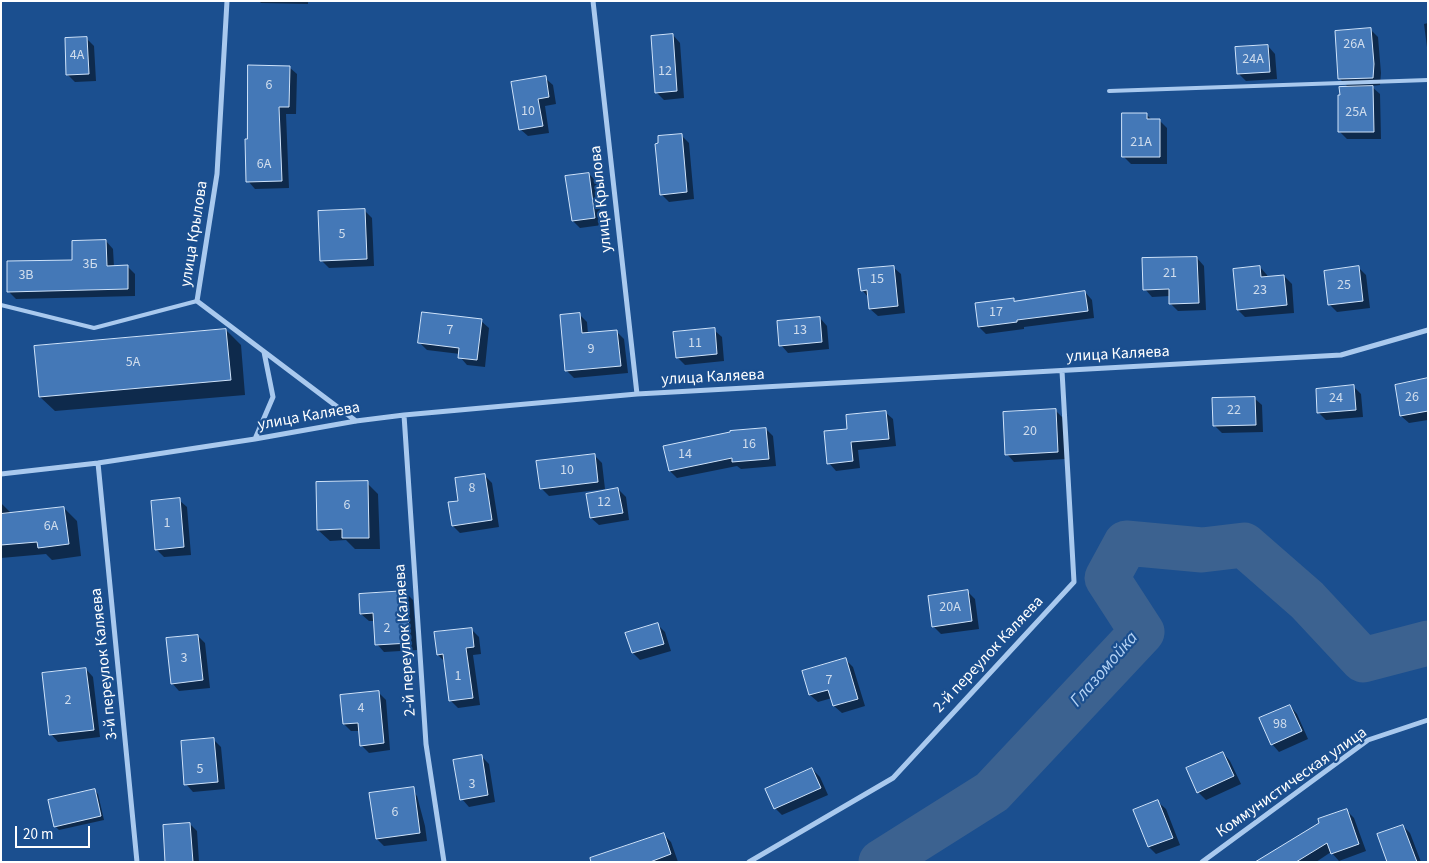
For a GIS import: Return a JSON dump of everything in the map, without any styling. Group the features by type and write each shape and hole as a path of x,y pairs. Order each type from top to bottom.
{"street":[{"name":"улица Крылова","path":"227,1 217,174 196,301 356,421"},
{"name":"улица Крылова","path":"593,1 637,394"},
{"name":"улица Каляева","path":"1,474 98,463 255,439 356,421 404,415 637,394 1341,354 1428,330"},
{"path":"255,439 273,397 264,351"},
{"name":"2-й переулок Каляева","path":"749,862 893,778 1074,582 1062,371"},
{"name":"2-й переулок Каляева","path":"404,415 426,744 444,862"},
{"name":"3-й переулок Каляева","path":"98,463 137,862"},
{"name":"Коммунистическая улица","path":"1202,862 1368,740 1428,720"}],"lane":[{"path":"1109,91 1428,80"},
{"path":"1,305 94,328 196,301"}],"building":[{"path":"1371,28 1374,64 1373,78 1338,79 1335,31"},
{"path":"673,34 677,91 655,93 651,36"},
{"path":"87,37 89,74 66,75 65,38"},
{"path":"1268,45 1270,72 1237,74 1235,47"},
{"path":"248,65 290,66 289,107 279,107 282,181 246,182 245,139 247,139"},
{"path":"546,76 549,97 538,99 543,126 519,130 511,82"},
{"path":"1373,86 1374,132 1338,132 1339,87"},
{"path":"1122,113 1147,113 1147,119 1160,119 1160,157 1122,157"},
{"path":"682,134 687,192 660,195 655,144 658,143 658,136"},
{"path":"589,173 595,218 572,221 565,176"},
{"path":"365,209 367,259 320,261 318,211"},
{"path":"106,240 107,266 128,265 128,289 7,292 7,261 72,260 72,241"},
{"path":"1197,257 1199,303 1169,304 1169,289 1143,290 1142,258"},
{"path":"894,266 898,306 869,309 867,290 861,291 858,269"},
{"path":"1260,266 1261,277 1284,275 1287,305 1237,310 1233,269"},
{"path":"1359,266 1363,301 1328,305 1324,271"},
{"path":"1085,291 1088,311 978,327 975,303 1014,298 1014,301"},
{"path":"422,312 482,319 477,360 458,358 459,348 418,343"},
{"path":"580,313 582,333 617,330 621,366 565,371 560,315"},
{"path":"820,317 822,342 779,346 777,321"},
{"path":"715,328 717,354 676,358 673,332"},
{"path":"226,329 231,380 39,397 34,346"},
{"path":"1428,378 1428,411 1400,416 1395,385"},
{"path":"1354,385 1356,410 1317,413 1316,389"},
{"path":"1255,397 1256,425 1213,426 1212,398"},
{"path":"1056,409 1058,452 1005,455 1003,412"},
{"path":"886,411 889,439 851,442 853,461 827,464 824,431 847,429 846,415"},
{"path":"766,428 769,459 732,462 732,458 669,471 663,446 730,431"},
{"path":"595,454 598,482 540,489 536,461"},
{"path":"485,474 492,520 452,526 448,502 458,501 455,478"},
{"path":"368,481 369,538 342,538 342,529 317,530 316,482"},
{"path":"618,488 623,513 590,518 586,494"},
{"path":"180,498 184,547 155,550 151,501"},
{"path":"64,507 69,544 38,548 37,542 1,545 1,514"},
{"path":"968,590 972,621 932,627 928,596"},
{"path":"406,591 410,643 375,645 373,613 360,614 359,594"},
{"path":"658,623 664,644 632,653 625,633"},
{"path":"472,628 474,647 466,648 473,698 449,701 443,654 437,655 434,632"},
{"path":"198,635 203,680 171,684 166,638"},
{"path":"846,658 858,699 833,706 828,690 809,695 802,671"},
{"path":"86,668 94,730 49,735 42,673"},
{"path":"379,691 384,743 360,746 358,723 343,724 340,695"},
{"path":"1290,705 1302,731 1271,745 1259,718"},
{"path":"214,738 218,782 184,785 181,741"},
{"path":"1223,752 1234,776 1197,793 1186,768"},
{"path":"482,755 488,795 460,800 453,760"},
{"path":"812,768 821,788 774,809 765,789"},
{"path":"414,787 420,833 376,839 369,793"},
{"path":"95,789 101,816 54,827 48,800"},
{"path":"1158,800 1173,838 1148,847 1133,810"},
{"path":"1347,809 1359,844 1331,854 1327,843 1296,862 1255,862 1319,823 1318,819"},
{"path":"190,823 193,862 165,862 163,825"},
{"path":"1403,825 1417,862 1387,862 1377,834"},
{"path":"664,833 671,854 650,862 591,862 590,858"}],"waterway":[{"name":"Глазомойка","path":"881,862 992,792 1142,632 1107,578 1126,543 1202,550 1244,545 1307,600 1363,660 1428,643"}]}
